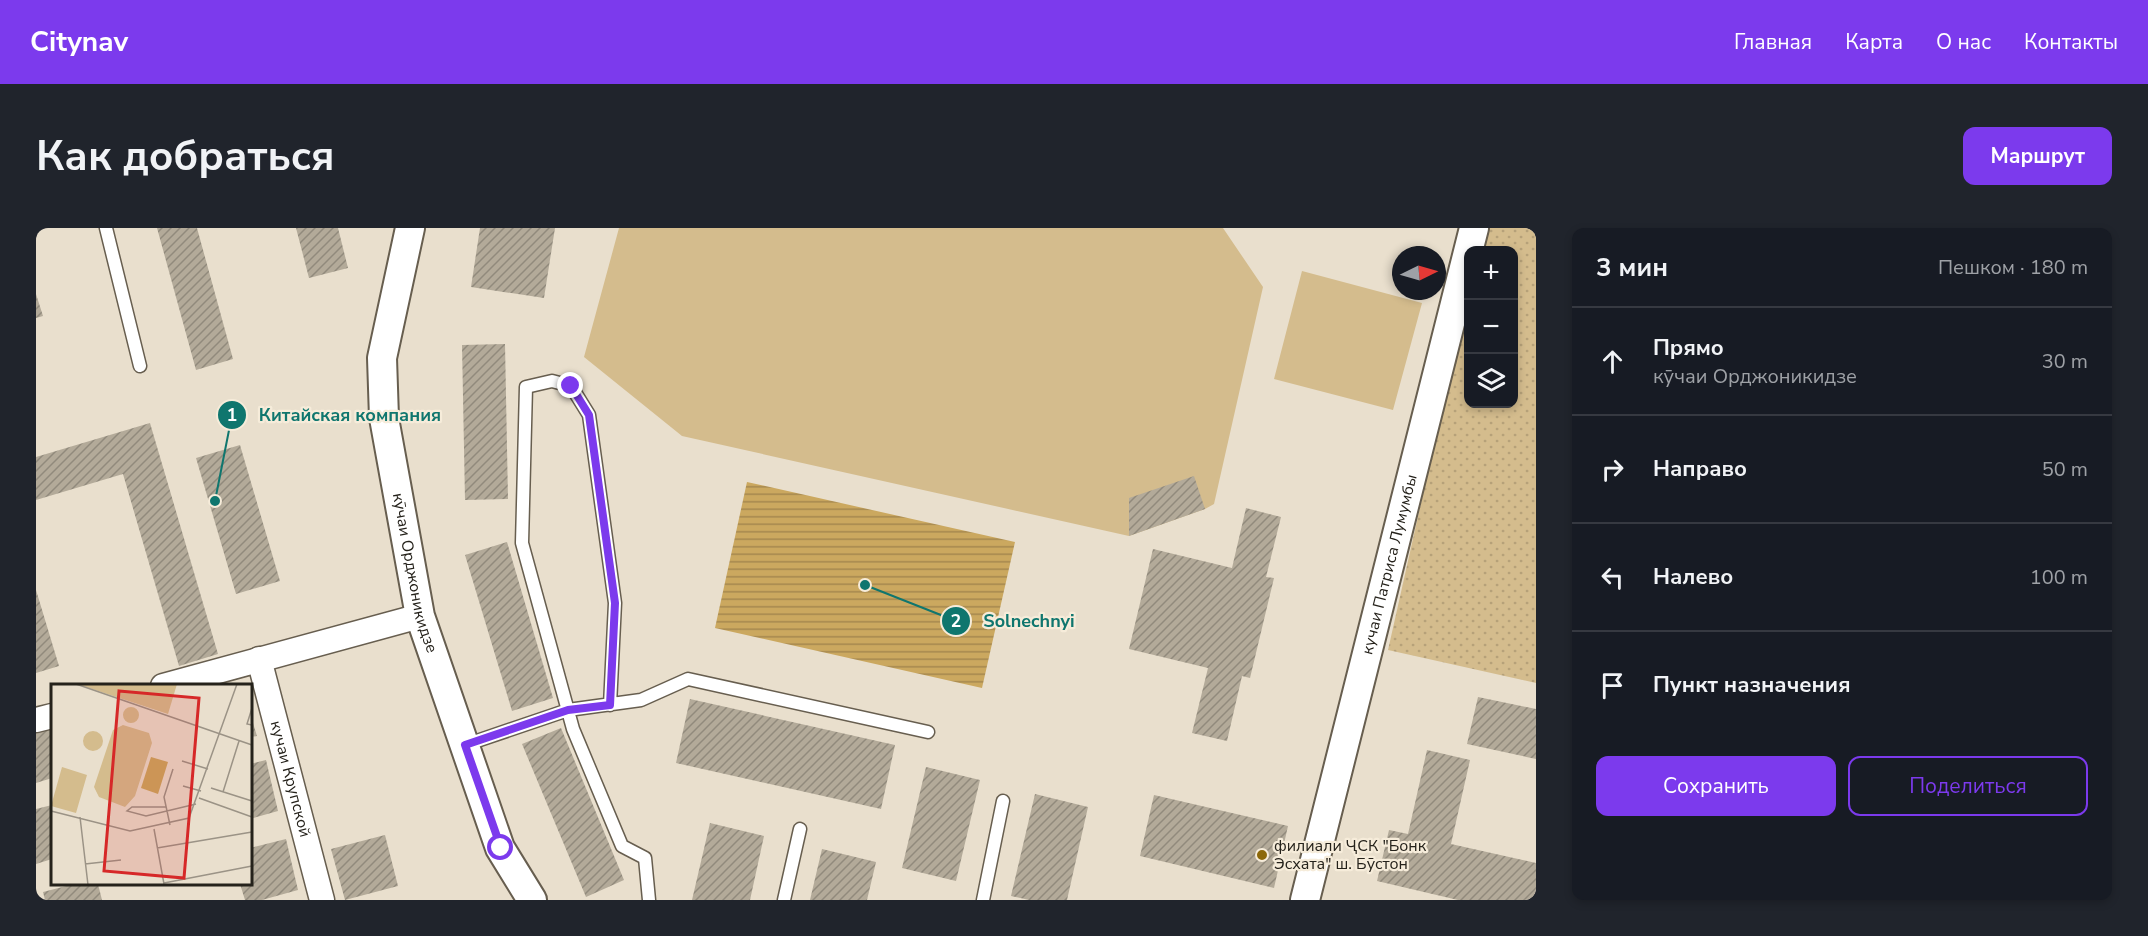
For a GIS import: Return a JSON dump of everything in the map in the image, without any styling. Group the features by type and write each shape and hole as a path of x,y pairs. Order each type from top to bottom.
{"street":[{"name":"кӯчаи Орджоникидзе","path":"410,228 382,358 384,418 420,616 501,848 532,900"},
{"name":"кучаи Патриса Лумумбы","path":"1305,900 1474,228"},
{"path":"171,684 420,616"},
{"name":"кучаи Крупской","path":"259,660 322,900"},
{"path":"36,720 51,716"}],"lane":[{"path":"106,228 140,366"},
{"path":"610,705 615,603 589,415 571,386 552,381 526,387 522,543 573,729 622,846 645,858 649,900"},
{"path":"465,745 568,710 641,700 688,679 928,732"},
{"path":"983,900 1003,801"},
{"path":"784,900 800,829"}],"shaded area":[{"path":"619,228 1223,228 1263,287 1214,504 1129,536 682,436 584,357"},
{"path":"1483,228 1536,228 1536,683 1388,650 1464,312 1464,408 1518,408 1518,246 1479,246"},
{"path":"1302,271 1392,295 1392,300 1411,300 1422,303 1393,410 1274,379"},
{"path":"747,482 1015,542 982,688 715,628"}],"building":[{"path":"157,228 197,228 233,359 196,370"},
{"path":"296,228 338,228 348,268 309,278"},
{"path":"480,228 555,228 544,298 471,287"},
{"path":"36,294 43,316 36,318"},
{"path":"505,344 508,499 465,500 462,345"},
{"path":"150,423 218,654 179,666 123,474 36,500 36,457"},
{"path":"240,445 280,581 236,594 196,458"},
{"path":"1194,476 1205,509 1129,536 1129,498"},
{"path":"1246,508 1281,517 1266,577 1274,578 1250,678 1242,676 1227,741 1192,733 1208,668 1129,649 1153,549 1232,568"},
{"path":"507,542 553,698 512,711 465,555"},
{"path":"36,590 59,666 36,673"},
{"path":"1478,697 1536,709 1536,759 1467,744"},
{"path":"690,699 895,745 881,809 676,763"},
{"path":"252,720 257,736 252,737"},
{"path":"51,724 51,778 36,783 36,728"},
{"path":"561,728 624,880 586,897 522,744"},
{"path":"1427,750 1470,760 1451,844 1536,863 1536,900 1458,900 1377,881 1389,830 1408,834"},
{"path":"266,760 278,811 252,818 252,764"},
{"path":"926,767 980,780 956,881 902,868"},
{"path":"1035,794 1088,807 1067,900 1029,900 1011,896"},
{"path":"1154,795 1288,826 1274,888 1140,856"},
{"path":"51,805 51,859 36,864 36,809"},
{"path":"710,823 764,836 750,900 692,900"},
{"path":"385,835 398,886 345,900 331,849"},
{"path":"286,839 298,890 262,900 245,900 240,885 252,885 252,848"},
{"path":"822,849 876,862 867,900 810,900"},
{"path":"70,885 98,885 102,900 45,900 43,892"}],"place":[{"name":"Китайская компания","path":"215,501"},
{"name":"Solnechnyi","path":"865,585"},
{"name":"филиали ҶСК \"Бонк Эсхата\" ш. Бӯстон","path":"1262,855"}],"route":[{"path":"501,848 465,745 568,710 610,705 615,603 589,415 571,386"}]}
